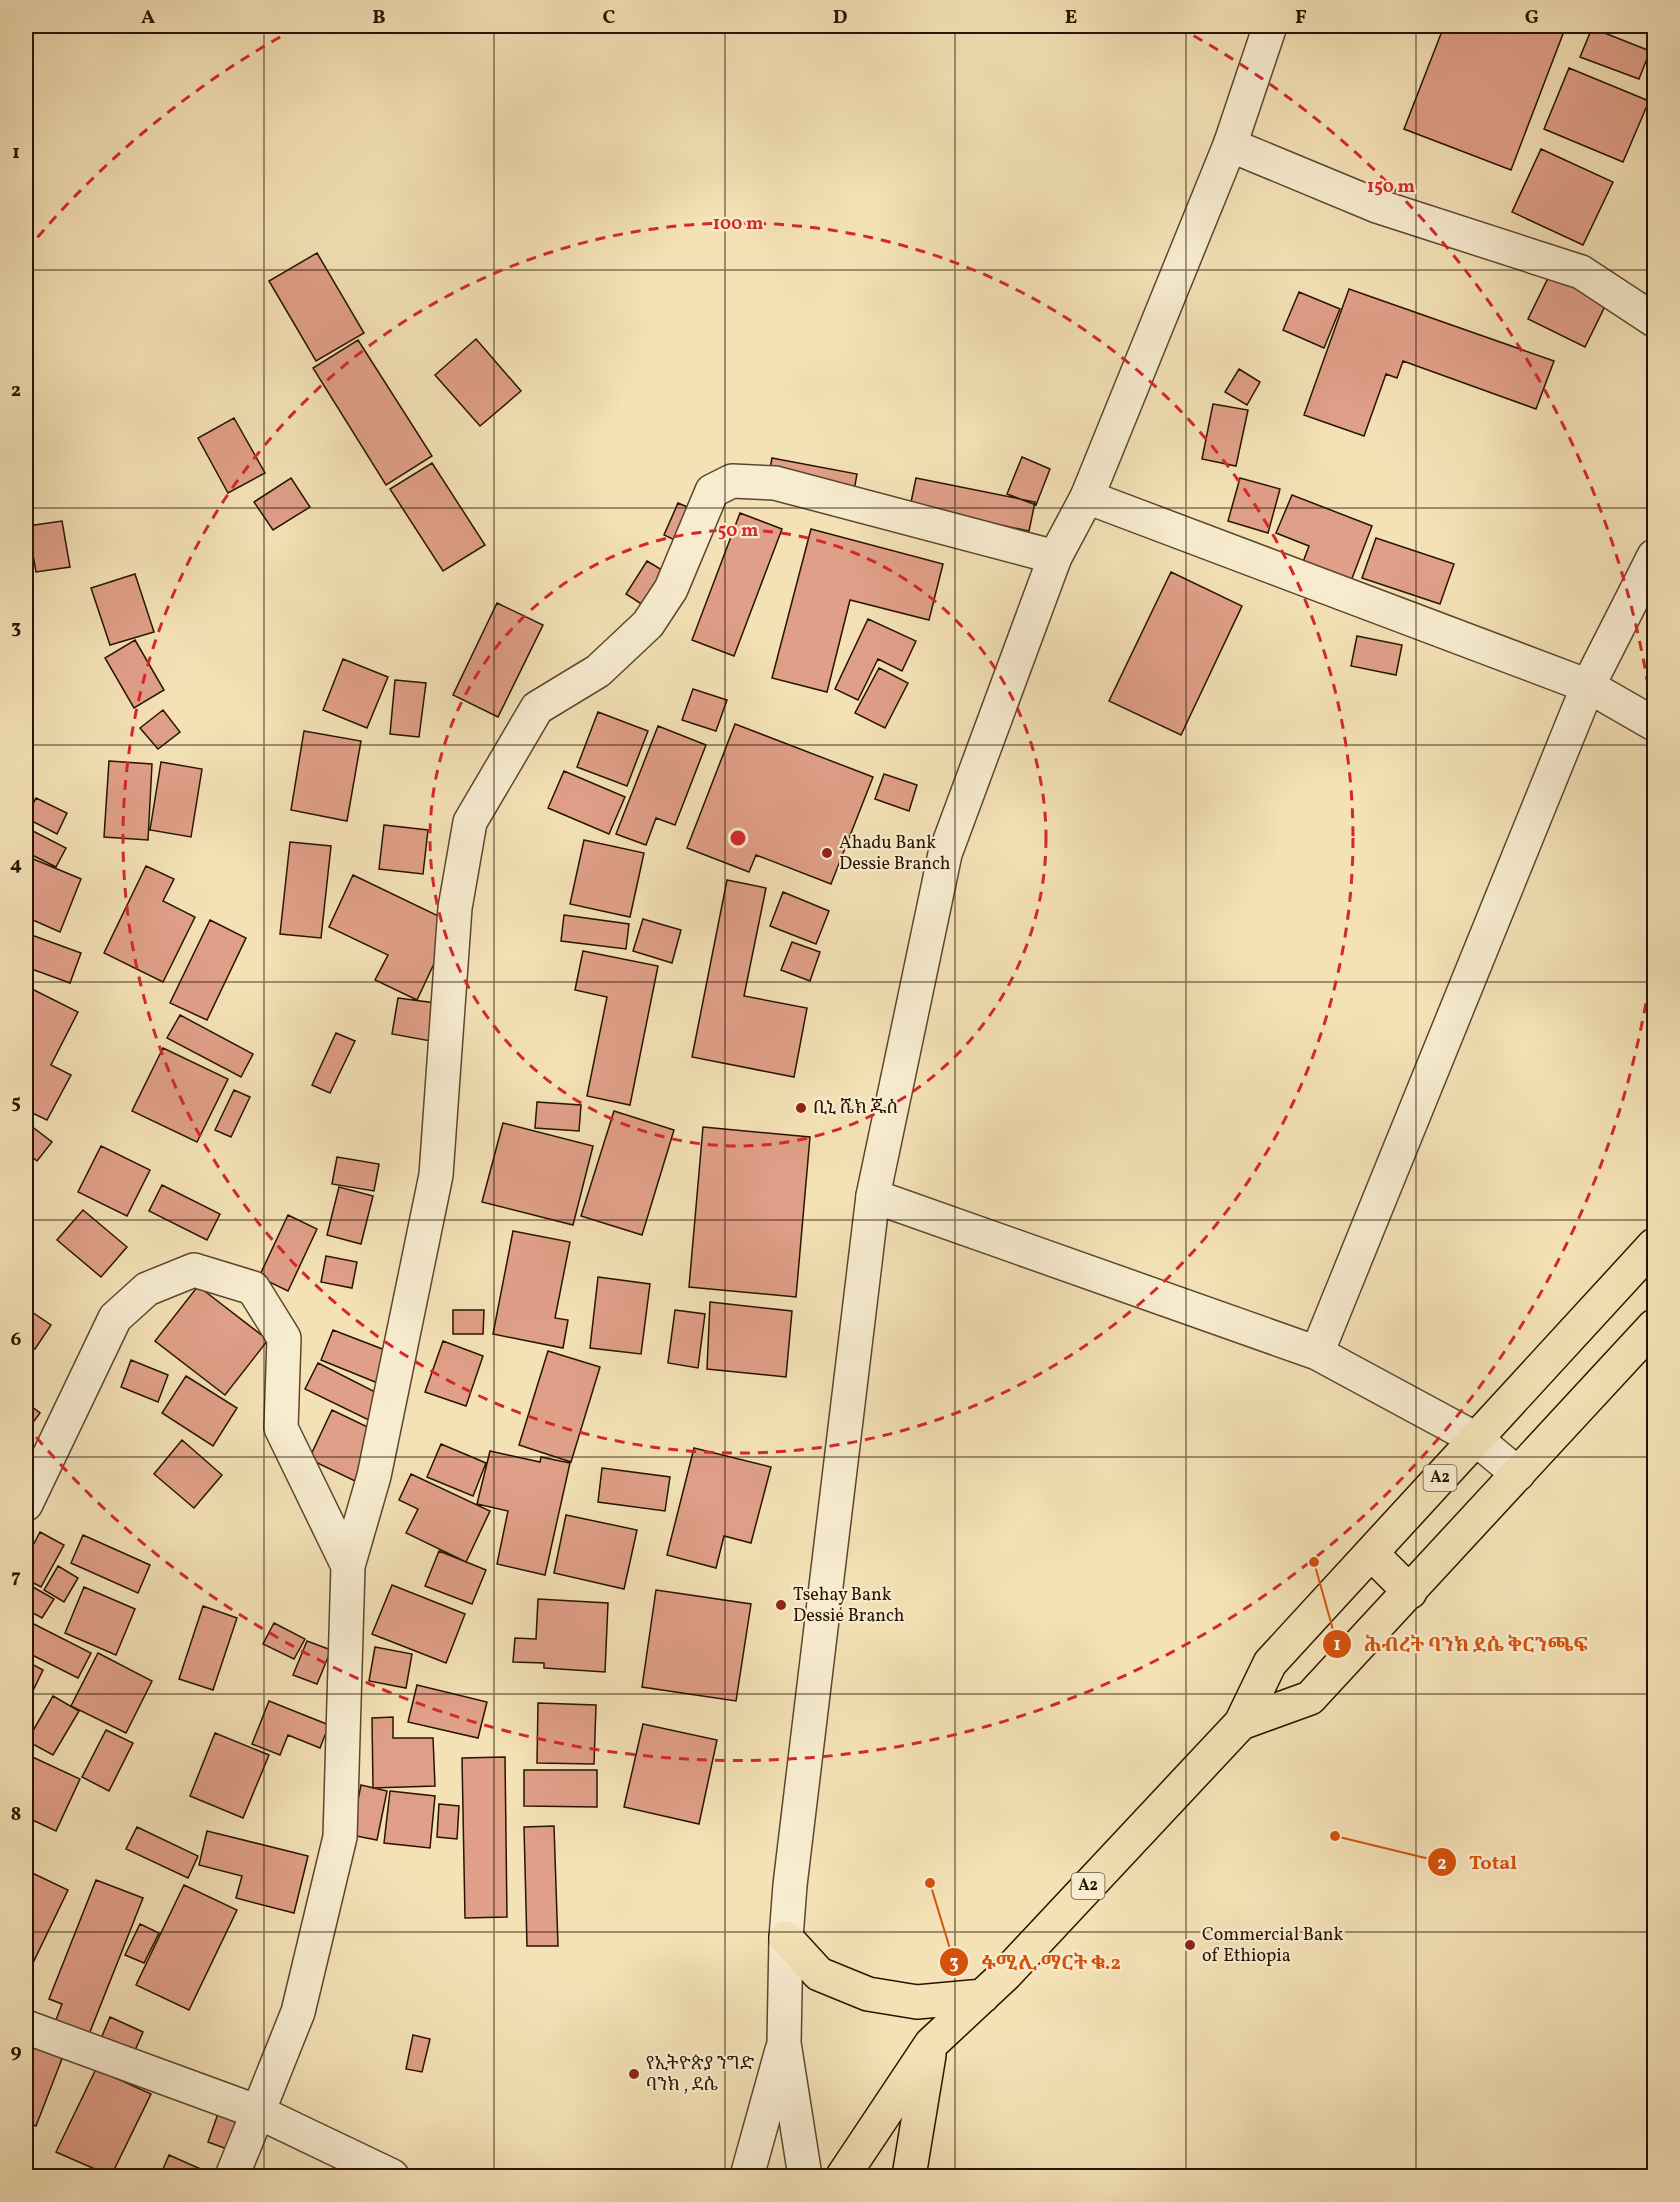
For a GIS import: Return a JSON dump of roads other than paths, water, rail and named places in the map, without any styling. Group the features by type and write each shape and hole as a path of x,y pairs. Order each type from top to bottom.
{"highway":[{"name":"A2","path":"843,2176 931,2044 983,1996 1241,1723 1270,1663 1654,1245"},
{"name":"A2","path":"1241,1723 1310,1698 1654,1326"},
{"path":"1371,1553 1410,1592"},
{"path":"786,1938 819,1974 868,1994 917,2002 983,1996"},
{"path":"909,2176 931,2044"}],"street":[{"path":"805,2176 784,2043 786,1938 873,1196 945,854 1055,557 1087,496 1230,145 1270,26"},
{"path":"1230,145 1377,206 1581,272 1654,320"},
{"path":"232,2176 298,2012 340,1837 348,1566 374,1476 436,1175 455,908 470,822 537,708 598,671 648,624 671,589 712,491 732,481 775,483 1055,557"},
{"path":"1087,496 1588,686 1654,724"},
{"path":"1317,1353 1588,686 1654,555"},
{"path":"873,1196 1317,1353 1476,1438 1518,1474"},
{"path":"26,1504 115,1318 147,1289 194,1270 252,1288 284,1338 281,1428 348,1566"},
{"path":"26,2027 258,2112 392,2176"},
{"path":"747,2176 784,2043"}],"place":[{"name":"Ahadu Bank Dessie Branch","path":"827,853"},
{"name":"ቢኒ ሼክ ጁስ","path":"801,1108"},
{"name":"ሕብረት ባንክ ደሴ ቅርንጫፍ","path":"1314,1562"},
{"name":"Tsehay Bank Dessie Branch","path":"781,1605"},
{"name":"Total","path":"1335,1836"},
{"name":"ፋሚሊ ማርት ቁ.2","path":"930,1883"},
{"name":"Commercial Bank of Ethiopia","path":"1190,1945"},
{"name":"የኢትዮጵያ ንግድ ባንክ , ደሴ","path":"634,2074"}]}
